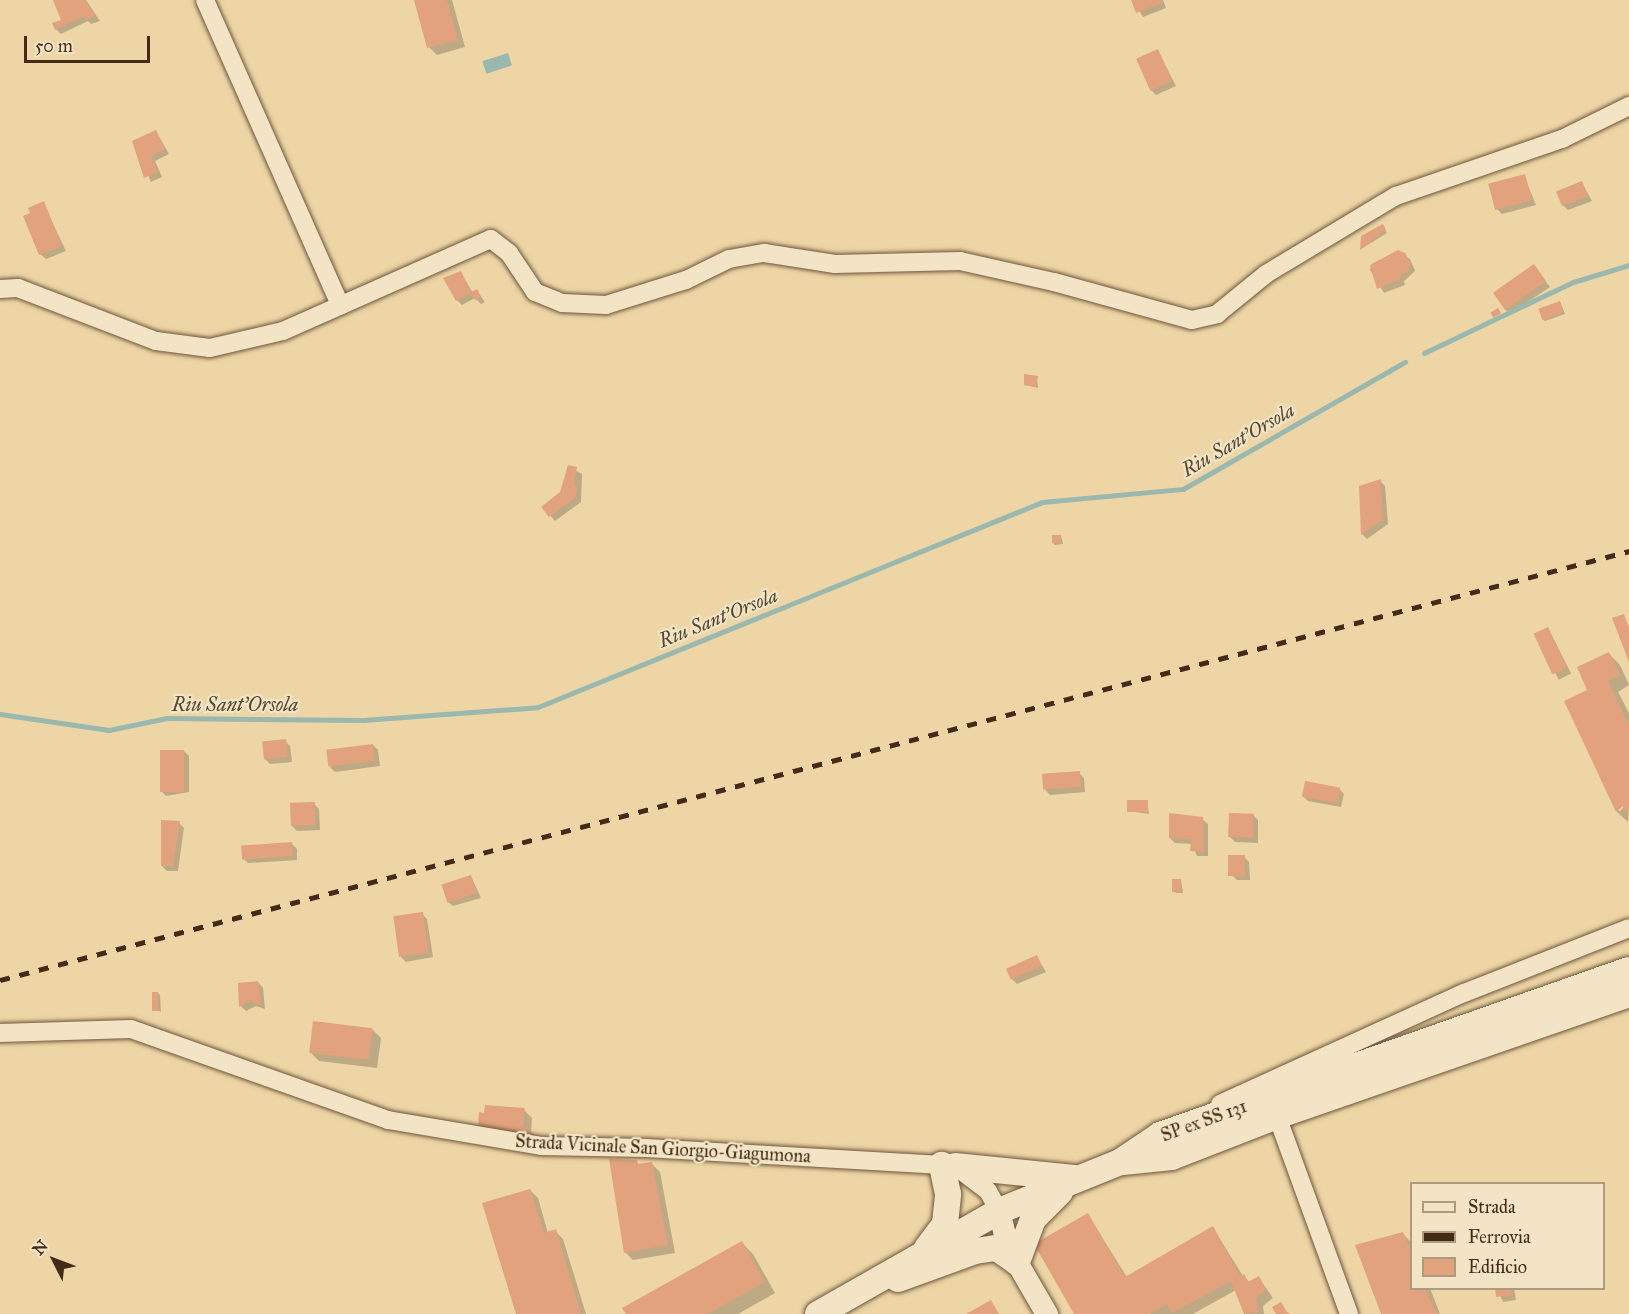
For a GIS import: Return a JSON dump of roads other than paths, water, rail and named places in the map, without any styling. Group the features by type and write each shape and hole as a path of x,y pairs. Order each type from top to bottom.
{"main road":[{"name":"SP ex SS 131","path":"1120,1162 1160,1135 1629,970"},
{"name":"SP ex SS 131","path":"1120,1162 1172,1157 1277,1116 1629,994"},
{"path":"818,1314 925,1251 999,1211 1120,1162"},
{"path":"925,1251 945,1224 949,1165 1076,1180"},
{"path":"852,1294 975,1251 997,1248 1017,1262 1033,1219 1076,1180"}],"street":[{"path":"205,0 340,305"},
{"path":"0,289 18,288 156,341 210,348 283,331 490,238 509,253 535,292 562,303 606,305 686,280 729,259 764,254 835,264 960,261 1054,282 1192,320 1217,314 1266,274 1396,196 1562,139 1629,106"},
{"path":"1219,1115 1219,1104 1244,1092 1474,988 1629,928"},
{"name":"Strada Vicinale San Giorgio-Giagumona","path":"0,1033 131,1029 388,1120 541,1146 634,1147 949,1165"},
{"path":"1277,1116 1349,1314"},
{"path":"949,1165 988,1191 999,1211 1008,1248 1047,1314"}],"water":[{"path":"508,53 512,65 486,74 482,61"}],"waterway":[{"name":"Riu Sant'Orsola","path":"1424,353 1573,282 1629,265"},
{"name":"Riu Sant'Orsola","path":"0,714 109,730 167,718 363,720 538,707 1042,502 1183,489 1405,362"}],"railway":[{"path":"0,980 1629,551"}]}
